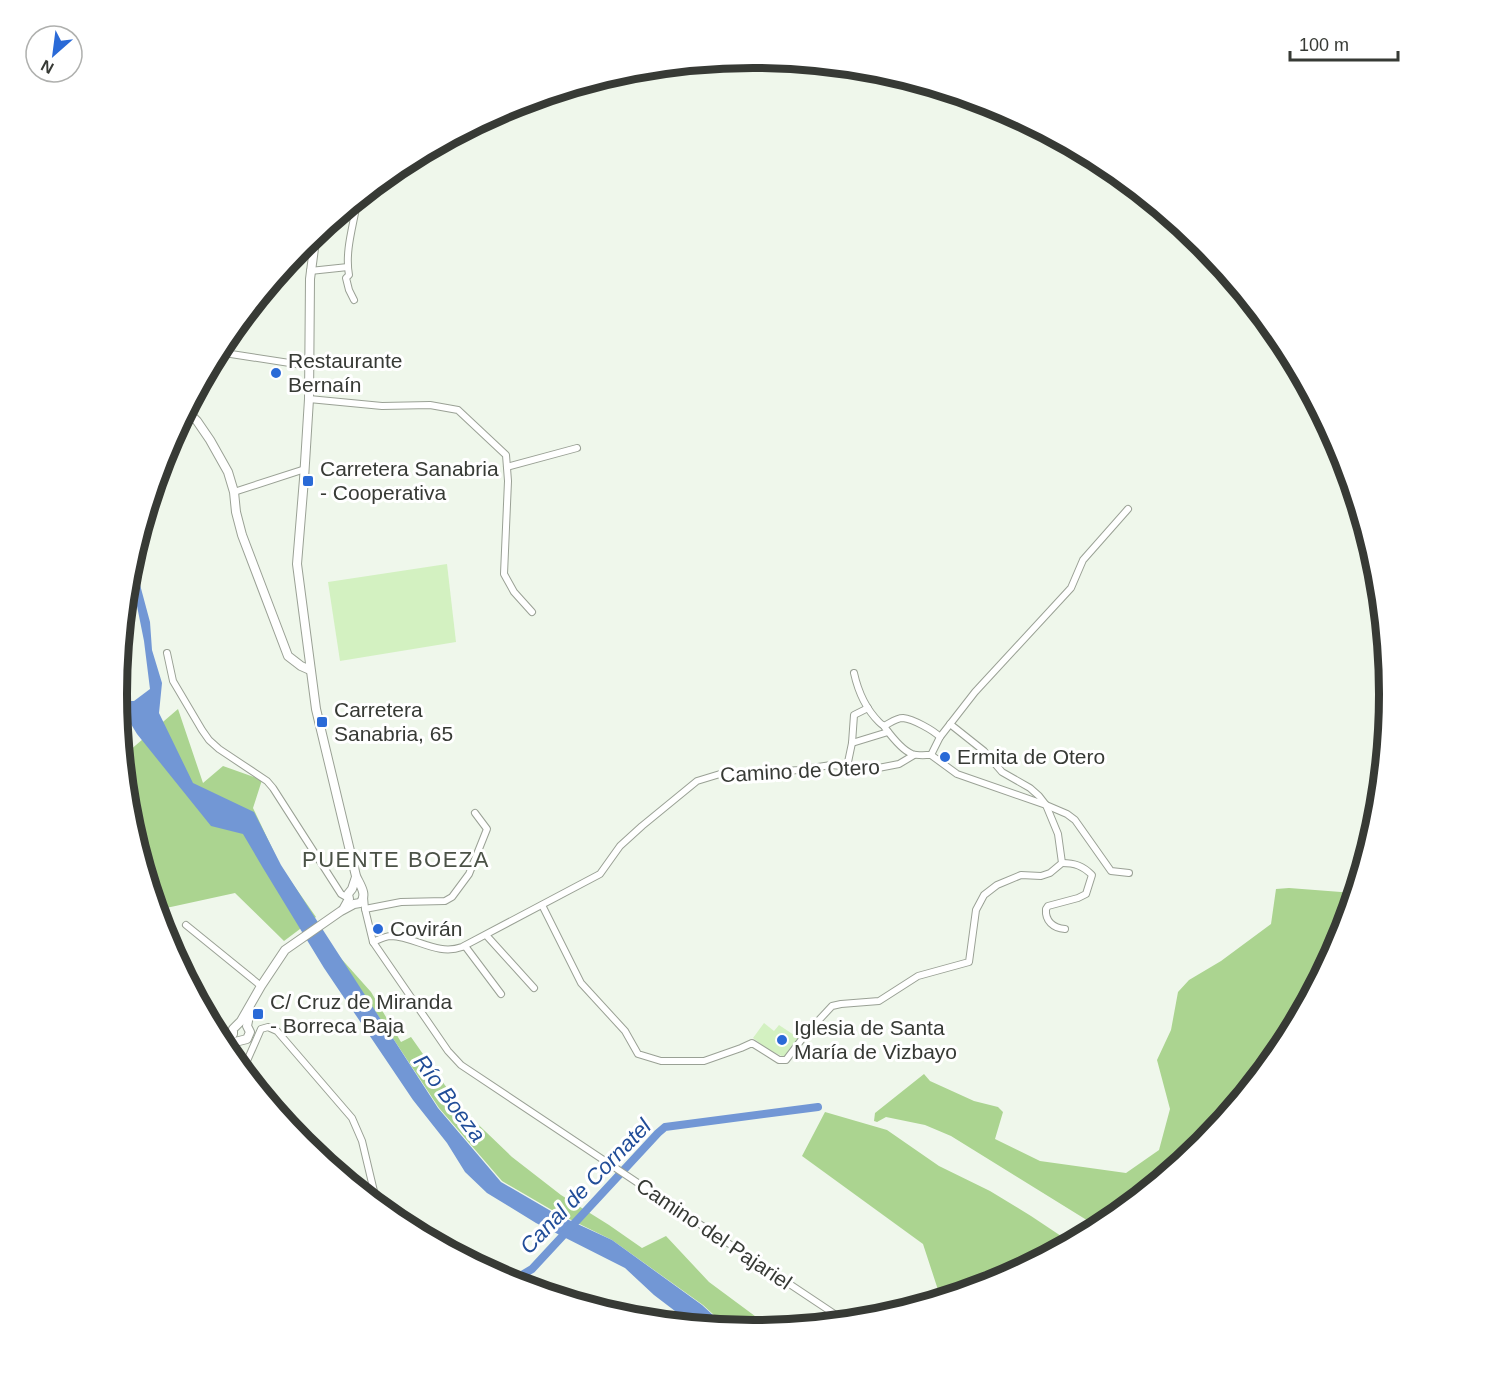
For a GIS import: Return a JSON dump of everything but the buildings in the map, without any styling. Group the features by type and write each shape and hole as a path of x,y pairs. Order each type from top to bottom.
{"street":[{"path":"354,300 346,278 349,275 349,248 356,210"},
{"path":"314,248 310,271 309,399 297,564 316,709 356,876 356,898 373,942"},
{"path":"310,271 348,267"},
{"path":"228,354 309,366"},
{"path":"309,399 382,406 430,405 458,410 506,455 508,481 504,574 514,592 532,612"},
{"path":"192,416 217,451 228,472 242,535 288,656 310,670"},
{"path":"507,467 577,448"},
{"path":"234,492 305,469"},
{"path":"931,755 940,737 975,692 1071,588 1083,560 1128,509"},
{"path":"167,653 174,681 209,740 267,781 338,890 356,898 401,902 446,901 452,897 469,874 487,830 475,813"},
{"path":"854,673 857,689 867,708 906,750 914,755 931,755 957,774 1067,814 1076,820 1111,871 1129,873"},
{"path":"849,768 854,715 867,708"},
{"path":"852,743 895,720 904,718 935,732 940,737"},
{"path":"950,724 984,751 1002,771 1039,796 1046,805 1058,834 1062,863"},
{"name":"Camino de Otero","path":"373,942 390,936 439,950 454,950 465,946 600,874 620,846 658,812 697,781 706,777 720,774 741,775 798,770 831,765 873,769 904,762 914,755"},
{"path":"542,905 581,983 625,1031 638,1054 661,1061 704,1061 752,1043 779,1060 786,1059 832,1006 879,1001 918,976 969,962 976,910 984,895 997,885 1021,875 1041,876 1050,873 1062,863 1074,863 1086,868 1092,875 1086,894 1048,906 1046,909 1049,922 1065,929"},
{"path":"233,1041 238,1038 247,1039 249,1035 245,1026 252,1002 285,950 356,898"},
{"path":"186,925 261,986"},
{"path":"486,935 534,988"},
{"name":"Camino del Pajariel","path":"373,942 448,1051 461,1065 834,1314"},
{"path":"465,946 501,994"},
{"path":"252,1046 238,1038 233,1029 245,1026 259,1033"},
{"path":"246,1061 261,1029 268,1027 276,1031 352,1118 362,1141 373,1191"}],"green space":[{"path":"447,564 456,642 340,661 328,582"},
{"path":"178,709 203,783 223,766 262,780 253,808 281,867 316,917 284,941 235,893 165,908 148,856 139,816 130,750"},
{"path":"1276,889 1347,892 1331,933 1295,1006 1250,1075 1196,1136 1134,1190 1089,1221 951,1136 925,1125 886,1117 877,1122 874,1121 875,1113 924,1074 930,1081 974,1101 998,1107 1003,1112 995,1139 1040,1161 1126,1173 1159,1150 1170,1109 1157,1060 1171,1030 1178,992 1189,980 1221,961 1271,924"},
{"path":"338,955 371,992 401,1042 411,1037 461,1108 512,1157 561,1195 642,1248 666,1236 709,1282 760,1320 717,1318 703,1305 612,1240 557,1213 502,1181 439,1108"},
{"path":"764,1023 774,1031 779,1025 794,1035 800,1036 786,1058 769,1050 753,1038"},
{"path":"825,1112 887,1130 939,1166 990,1191 1063,1237 993,1272 938,1291 923,1244 802,1156"}],"water":[{"path":"138,577 150,622 152,650 162,683 159,713 193,783 254,812 281,865 438,1108 501,1182 556,1214 612,1240 702,1305 716,1318 680,1315 625,1268 536,1223 487,1193 465,1172 447,1143 413,1100 324,968 243,834 211,826 137,734 128,719 127,696 130,701 134,701 150,689 135,595"}],"waterway":[{"name":"Canal de Cornatel","path":"522,1275 532,1269 665,1127 818,1107"}],"place":[{"name":"Restaurante Bernaín","path":"276,373"},
{"name":"Carretera Sanabria - Cooperativa","path":"308,481"},
{"name":"Carretera Sanabria, 65","path":"322,722"},
{"name":"Ermita de Otero","path":"945,757"},
{"name":"Covirán","path":"378,929"},
{"name":"C/ Cruz de Miranda - Borreca Baja","path":"258,1014"},
{"name":"Iglesia de Santa María de Vizbayo","path":"782,1040"}],"district":[{"name":"PUENTE BOEZA","path":"396,859"}],"water label":[{"name":"Río Boeza","path":"450,1098"}]}
